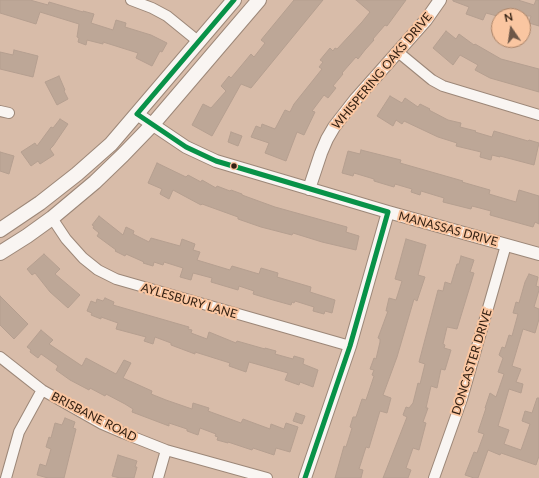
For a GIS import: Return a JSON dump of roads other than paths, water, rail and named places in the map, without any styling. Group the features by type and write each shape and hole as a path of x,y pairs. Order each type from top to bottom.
{"main road":[{"path":"0,230 40,203 110,144 234,0"},
{"path":"0,253 52,218 95,182 153,124 259,0"}],"street":[{"path":"131,0 152,8 167,16 199,42"},
{"name":"WHISPERING OAKS DRIVE","path":"309,189 321,153 334,127 355,100 426,20 440,0"},
{"path":"398,52 432,80 443,86 539,115"},
{"name":"MANASSAS DRIVE","path":"137,114 186,147 216,161 388,212 539,254"},
{"path":"305,478 350,346 388,212"},
{"name":"AYLESBURY LANE","path":"52,218 66,239 83,258 98,270 116,278 350,346"},
{"name":"DONCASTER DRIVE","path":"434,478 462,399 506,245"},
{"name":"BRISBANE ROAD","path":"0,357 42,390 102,424 166,450 267,478"},
{"path":"6,478 20,432 42,390"},
{"path":"158,478 166,450"}]}
